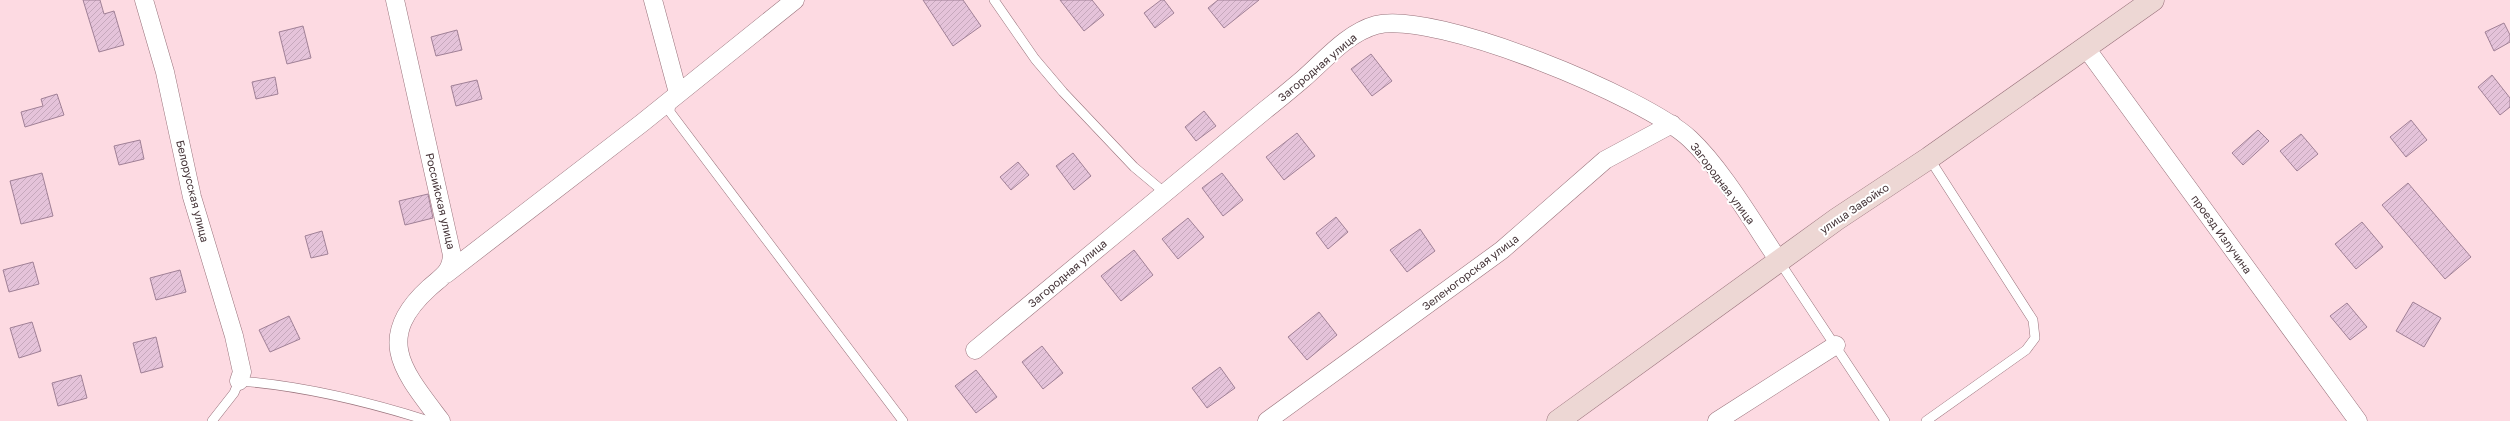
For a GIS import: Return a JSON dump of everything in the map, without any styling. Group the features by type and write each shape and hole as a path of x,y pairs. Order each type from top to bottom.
{"main road":[{"name":"улица Завойко","path":"1558,421 1837,219 1929,158 2154,0"}],"street":[{"name":"Белорусская улица","path":"144,0 165,72 192,197 234,336 242,372 239,381"},
{"name":"Российская улица","path":"395,0 452,248 452,262 446,274 408,310 398,334 399,353 408,376 441,421"},
{"path":"653,0 676,95"},
{"path":"446,274 676,95 795,0"},
{"name":"Загородная улица","path":"975,350 1164,192 1291,89 1346,40 1377,25 1396,23 1419,26 1482,40 1528,56 1648,109 1672,124 1700,150 1779,261"},
{"name":"проезд Излучина","path":"2086,48 2358,421"},
{"name":"Зеленогорская улица","path":"1267,421 1502,250 1606,160 1672,124"},
{"path":"1717,421 1836,346"}],"lane":[{"path":"994,0 1035,59 1063,92 1134,167 1164,192"},
{"path":"676,95 669,106 670,112 903,421"},
{"path":"1926,421 2026,350 2035,338 2033,320 1929,158"},
{"path":"1779,261 1885,421"},
{"path":"212,421 234,393 239,381 310,389 375,404 429,421"}],"building":[{"path":"83,0 100,0 104,14 114,11 124,45 99,52"},
{"path":"923,0 963,0 981,26 953,46"},
{"path":"1060,0 1092,0 1104,15 1084,31"},
{"path":"1161,0 1164,0 1174,13 1155,28 1144,13"},
{"path":"1218,0 1259,0 1224,28 1208,8"},
{"path":"2504,23 2510,35 2510,42 2494,51 2485,32"},
{"path":"303,26 311,58 287,64 279,32"},
{"path":"457,30 462,50 436,56 431,37"},
{"path":"1371,54 1392,81 1372,96 1351,69"},
{"path":"2492,75 2510,98 2510,107 2500,115 2478,87"},
{"path":"275,77 278,94 256,99 252,82"},
{"path":"477,80 482,99 456,106 451,86"},
{"path":"57,94 64,115 25,127 21,112 43,106 41,99"},
{"path":"1204,111 1216,126 1196,141 1185,127"},
{"path":"2411,120 2427,140 2406,157 2390,137"},
{"path":"2258,130 2269,141 2243,165 2232,153"},
{"path":"1297,133 1315,156 1284,180 1266,157"},
{"path":"2301,134 2318,154 2297,171 2280,151"},
{"path":"140,140 144,159 119,165 114,146"},
{"path":"1073,153 1091,176 1074,190 1056,166"},
{"path":"1018,162 1029,175 1011,190 1000,177"},
{"path":"42,173 53,216 21,224 10,181"},
{"path":"1222,173 1243,200 1223,216 1202,188"},
{"path":"2408,183 2471,257 2445,279 2382,205"},
{"path":"428,194 433,218 405,225 399,201"},
{"path":"1336,217 1348,232 1328,249 1316,233"},
{"path":"1188,218 1204,237 1178,259 1162,239"},
{"path":"2362,222 2383,247 2356,269 2335,244"},
{"path":"1420,229 1435,251 1407,272 1390,250"},
{"path":"322,231 328,254 311,258 305,236"},
{"path":"1134,250 1153,275 1121,301 1101,276"},
{"path":"33,262 39,284 9,292 3,270"},
{"path":"180,270 186,292 156,300 150,278"},
{"path":"2413,302 2441,318 2424,347 2396,331"},
{"path":"2347,303 2367,327 2350,340 2330,316"},
{"path":"1319,312 1337,335 1307,360 1288,337"},
{"path":"289,316 300,339 270,352 259,330"},
{"path":"32,322 41,351 19,358 10,328"},
{"path":"156,337 163,367 141,373 133,343"},
{"path":"1042,346 1063,373 1043,389 1022,362"},
{"path":"1220,367 1235,388 1207,408 1192,388"},
{"path":"976,370 997,397 976,413 955,386"},
{"path":"81,375 87,398 58,406 52,383"}]}
